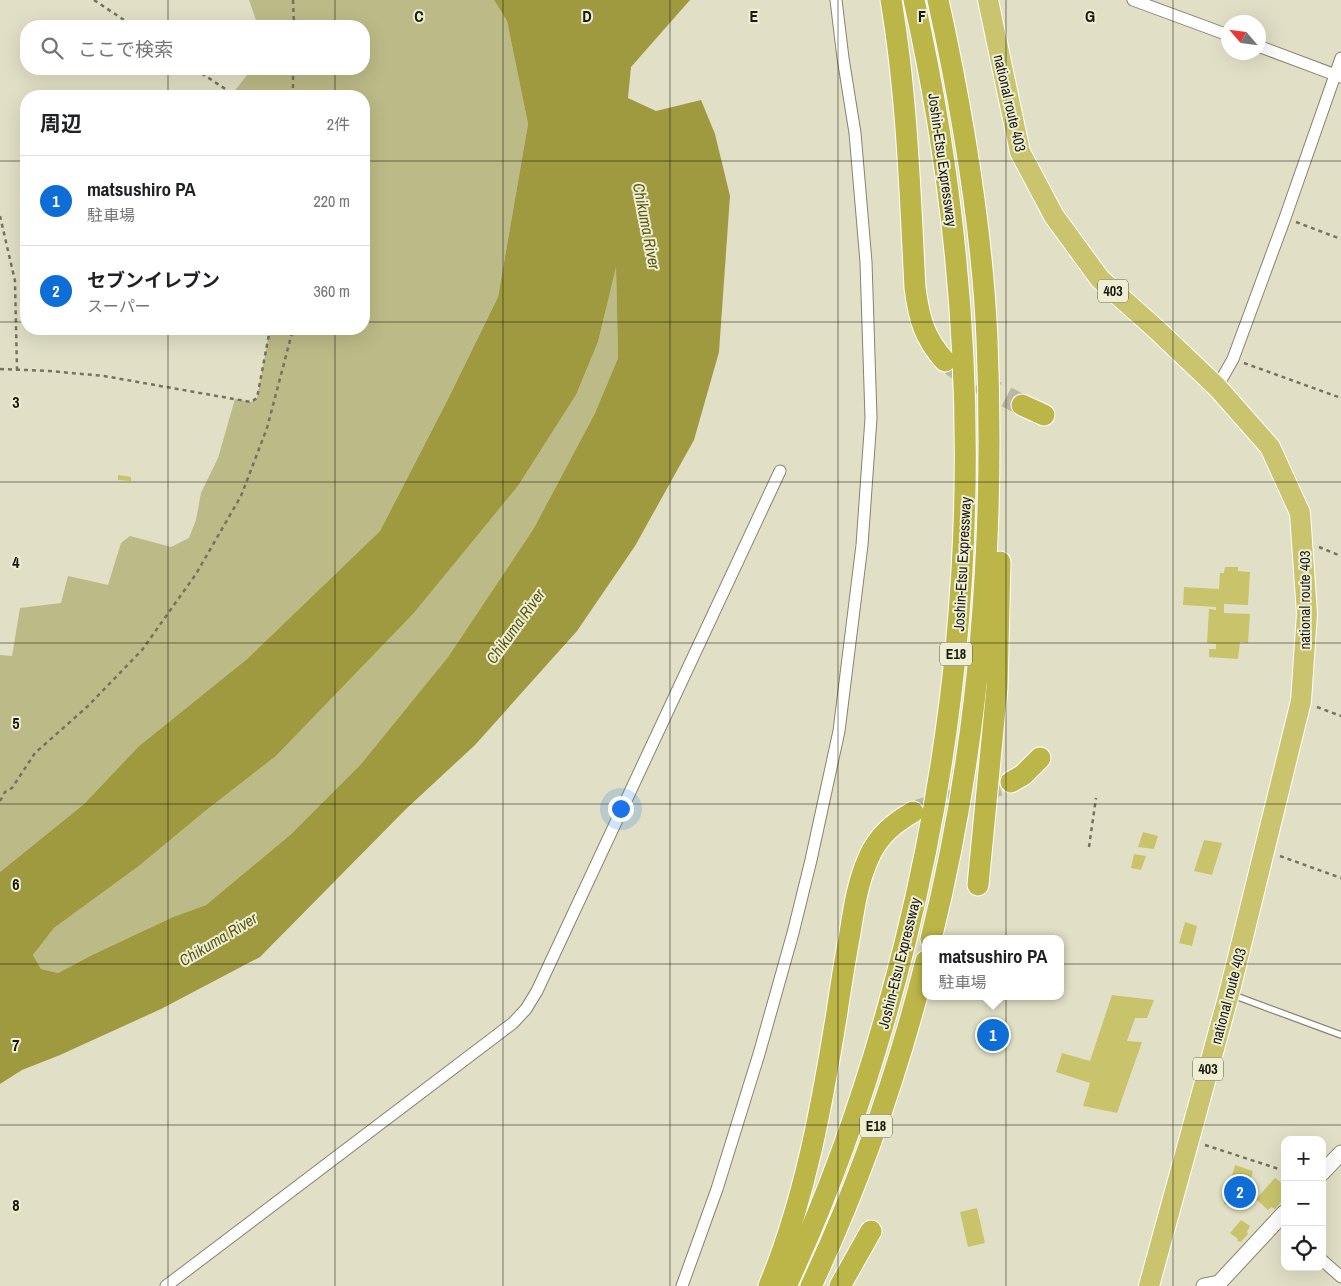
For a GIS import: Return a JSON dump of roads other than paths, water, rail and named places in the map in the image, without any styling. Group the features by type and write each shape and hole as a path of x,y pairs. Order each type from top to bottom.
{"highway":[{"path":"891,0 902,77 907,136 914,288 917,307 927,338 945,361"},
{"name":"Joshin-Etsu Expressway","path":"786,1286 828,1188 853,1120 877,1049 897,976 930,831 946,735 958,634 966,499 966,428 962,336 957,268 939,122 914,0"},
{"name":"Joshin-Etsu Expressway","path":"932,935 953,840 974,705 981,638 989,505 987,337 981,268 962,120 938,0"},
{"name":"national route 403","path":"988,0 1020,152 1054,216 1100,279 1217,387 1270,447 1300,513 1307,614 1301,701 1229,994 1148,1286"},
{"path":"978,886 997,688 1000,610 997,448 987,337"},
{"path":"1022,405 1044,415"},
{"path":"1011,782 1023,775 1040,758"},
{"path":"769,1286 789,1228 810,1156 823,1094 853,915 862,873 877,841 899,820 913,812"},
{"name":"Joshin-Etsu Expressway","path":"810,1286 849,1197 875,1128 899,1055 922,975"},
{"path":"840,1286 871,1231"}],"street":[{"path":"682,1286 717,1189 762,1045 794,933 839,731 862,545 871,418 866,262 855,132 836,0"},
{"path":"1133,0 1221,32"},
{"path":"1266,49 1338,76"},
{"path":"1217,387 1233,359 1338,76 1341,58"},
{"path":"166,1286 512,1023 526,1009 537,991 780,471"},
{"path":"1326,1169 1341,1153"},
{"path":"1204,1286 1219,1282 1281,1220"},
{"path":"1326,1264 1341,1277"}],"lane":[{"path":"1229,994 1341,1036"}],"water":[{"name":"Chikuma River","path":"494,0 690,0 631,67 628,98 656,111 701,100 715,134 730,196 719,352 694,440 635,546 577,631 475,745 406,809 260,957 161,1009 60,1055 22,1070 0,1084 0,872 84,804 139,746 247,659 380,531 498,297 528,124 507,21","holes":["616,267 618,358 595,413 534,528 448,657 361,764 290,835 206,905 173,917 58,973 41,969 33,955 54,928 139,866 276,756 414,613 518,486 576,395 598,342"]}],"tunnel":[{"path":"951,365 974,380 1022,405"},
{"path":"918,810 1011,782"}],"place":[{"name":"matsushiro PA","path":"993,1035"},
{"name":"セブンイレブン","path":"1240,1192"}]}
